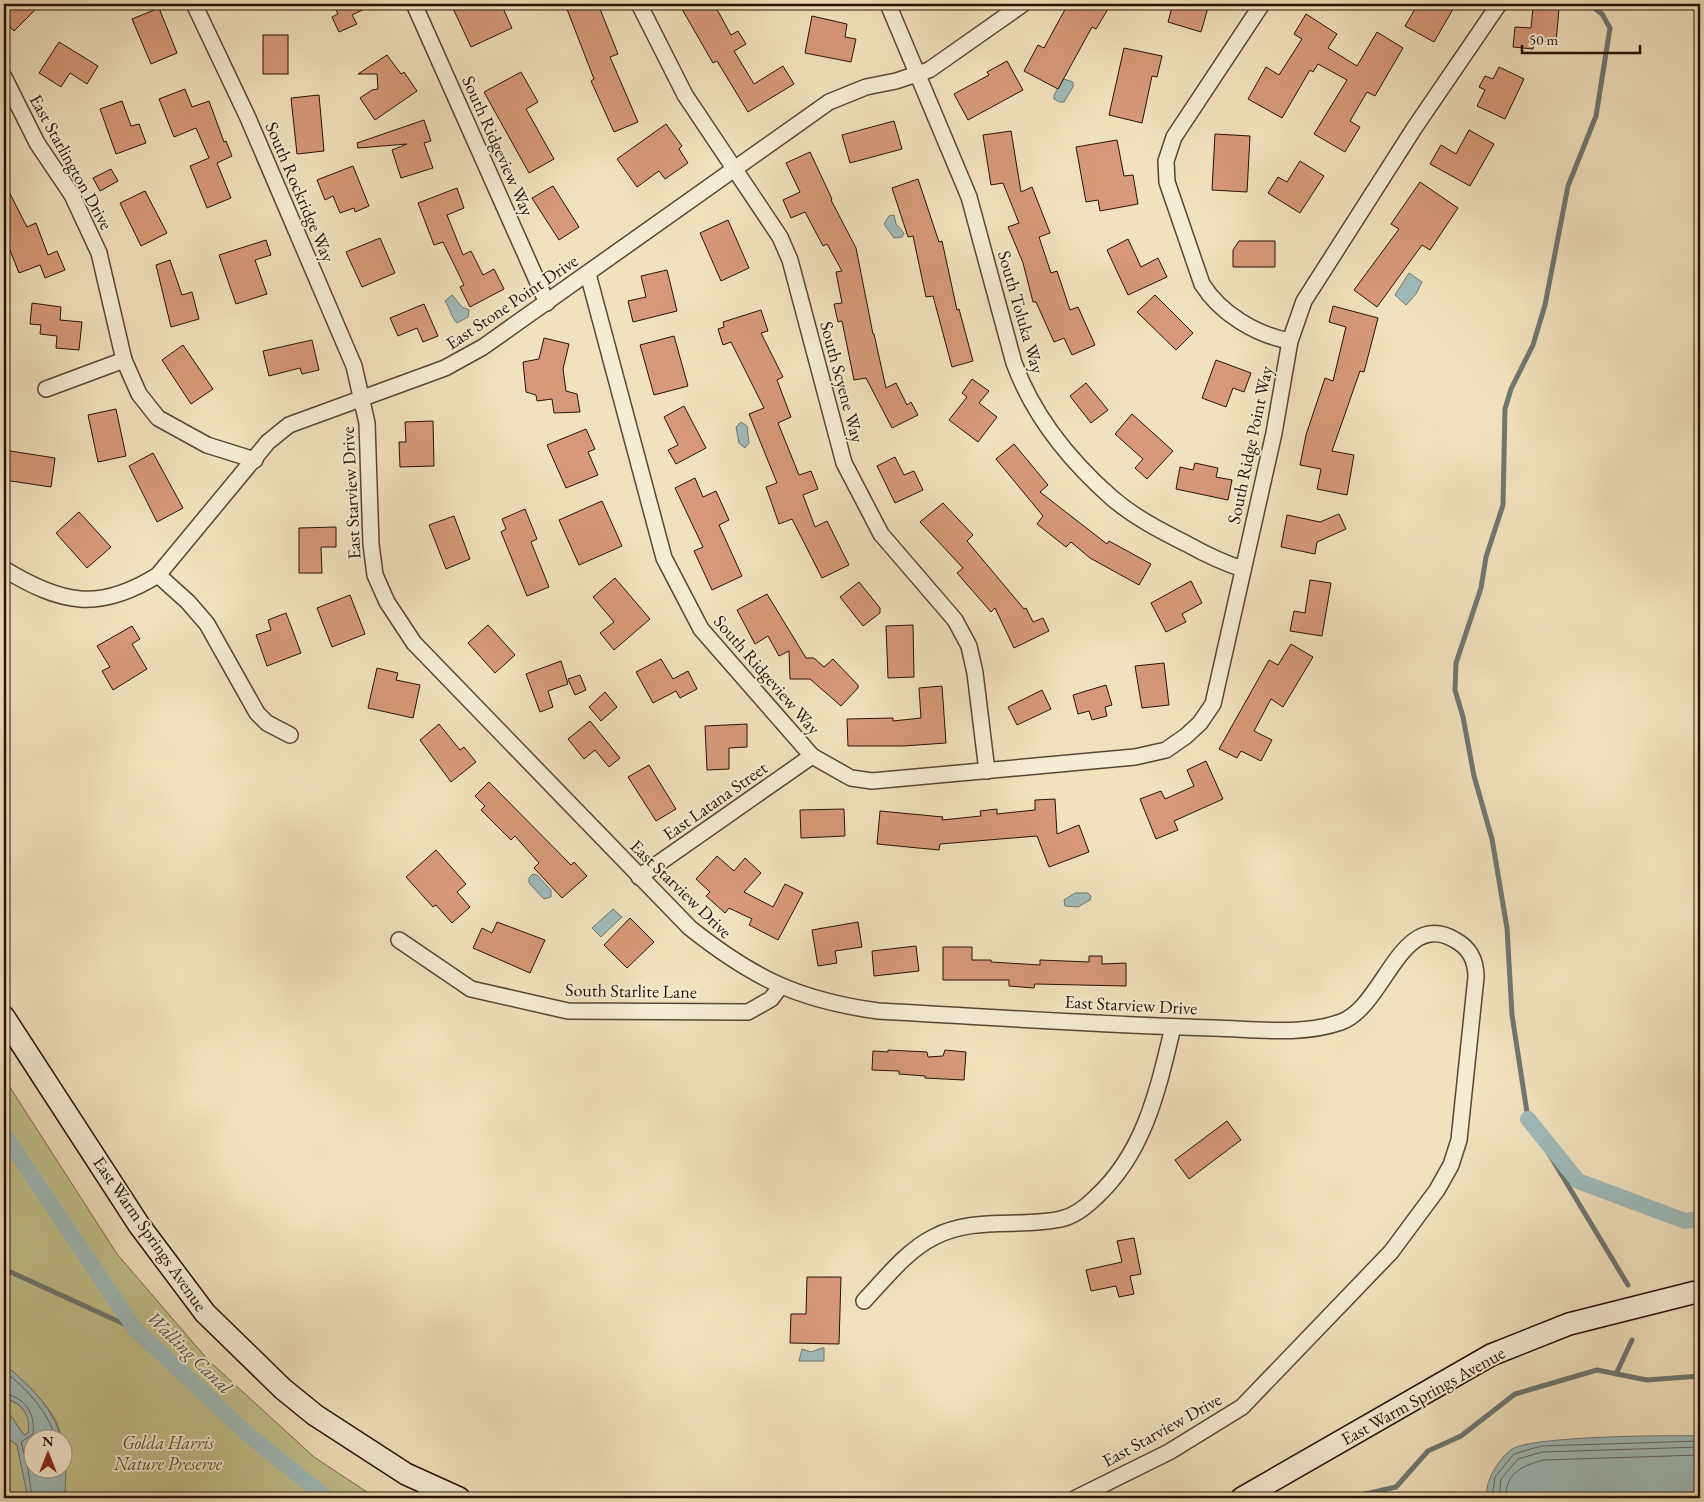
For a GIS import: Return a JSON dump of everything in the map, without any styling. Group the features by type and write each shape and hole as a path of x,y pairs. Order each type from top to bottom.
{"street":[{"name":"South Rockridge Way","path":"194,4 248,118 354,366 362,400"},
{"name":"South Ridgeview Way","path":"414,4 547,303"},
{"name":"South Scyene Way","path":"640,4 685,95 780,237 790,260 844,463 881,534 955,620 969,646 975,673 987,771"},
{"name":"South Toluka Way","path":"888,4 969,197 1014,363 1020,381 1042,418 1058,442 1118,502 1167,533 1224,563 1243,569"},
{"name":"East Stone Point Drive","path":"4,569 32,586 65,597 87,600 109,598 134,590 158,575 268,442 289,425 446,368 483,347 829,102 866,87 917,75 929,70 1023,4"},
{"path":"1262,4 1174,138 1166,161 1167,182 1202,284 1212,299 1254,329 1274,338 1290,341"},
{"name":"South Ridge Point Way","path":"987,771 1136,757 1166,750 1200,723 1213,704 1274,433 1290,341 1304,301 1415,127 1499,4"},
{"name":"East Starlington Drive","path":"4,77 37,143 72,195 99,254 124,360 139,394 158,418 207,445 255,460"},
{"name":"South Ridgeview Way","path":"588,274 664,558 701,629 812,756 851,778 872,781 987,771"},
{"path":"46,389 124,360"},
{"name":"East Starview Drive","path":"362,400 367,423 371,544 375,575 387,602 414,643 690,928 721,953 780,987 838,1005 878,1011 1173,1027 1280,1030 1314,1028 1342,1022 1362,1010 1372,998 1402,949 1411,941 1429,935 1453,938 1464,945 1472,956 1476,966 1460,1132 1451,1165 1432,1198 1391,1252 1248,1401 1200,1435 1076,1498"},
{"path":"158,575 188,602 208,624 257,713 267,723 290,735"},
{"name":"East Latana Street","path":"639,877 812,756"},
{"name":"South Starlite Lane","path":"399,940 471,989 568,1011 748,1012 771,998 780,987"},
{"name":"East Warm Springs Avenue","path":"4,1017 139,1225 205,1313 283,1389 315,1415 406,1474 458,1498"},
{"path":"864,1301 906,1258 934,1237 963,1227 996,1222 1031,1222 1063,1219 1083,1209 1115,1177 1143,1134 1157,1093 1173,1027"},
{"name":"East Warm Springs Avenue","path":"1242,1498 1491,1355 1569,1324 1700,1291"}],"green space":[{"name":"Golda Harris Nature Preserve","path":"4,1078 117,1254 208,1360 314,1457 376,1498 65,1498 66,1480 72,1480 72,1430 59,1430 48,1408 4,1364"},
{"path":"4,1398 20,1406 28,1420 29,1430 22,1430 22,1432 4,1406"},
{"path":"4,1436 17,1445 22,1469 22,1480 24,1480 28,1498 4,1498"}],"water":[{"path":"1064,79 1073,82 1073,87 1064,102 1059,102 1054,99 1054,95"},
{"path":"894,215 896,224 904,233 902,237 894,238 884,224 889,216"},
{"path":"1409,273 1422,282 1416,294 1406,305 1395,295"},
{"path":"452,295 462,307 469,310 468,317 457,323 445,301"},
{"path":"741,422 747,426 749,443 745,448 739,443 736,427"},
{"path":"533,874 537,875 551,890 551,897 544,899 529,883 529,878"},
{"path":"1075,893 1088,893 1091,896 1090,900 1078,907 1065,906 1064,900"},
{"path":"613,909 622,917 601,937 592,928"},
{"path":"824,1348 824,1361 799,1361 802,1349 811,1352"},
{"path":"4,1364 39,1397 53,1417 59,1430 28,1430 28,1420 24,1410 15,1402 4,1398"},
{"path":"4,1406 22,1432 22,1469 17,1445 4,1436"},
{"path":"1700,1436 1700,1498 1488,1498 1487,1492 1490,1478 1502,1458 1512,1449 1525,1445 1546,1441 1602,1437"},
{"path":"24,1480 66,1480 65,1498 28,1498"}],"building":[{"path":"4,4 29,4 35,10 14,31 4,20"},
{"path":"333,4 375,4 352,15 357,24 339,32 332,17 338,14"},
{"path":"451,4 501,4 512,28 471,47"},
{"path":"565,4 598,4 618,54 610,57 638,122 614,132 591,81 594,79"},
{"path":"679,4 714,4 731,35 738,31 746,44 734,51 754,84 783,66 794,84 748,112 717,61 713,63"},
{"path":"1068,4 1111,4 1096,29 1092,27 1058,89 1024,71 1038,45 1044,48"},
{"path":"1173,4 1209,4 1201,32 1168,22"},
{"path":"1418,4 1456,4 1434,42 1405,26"},
{"path":"1533,7 1559,9 1556,42 1534,40 1533,49 1513,47 1515,27 1531,28"},
{"path":"159,8 177,53 151,64 132,19"},
{"path":"1306,14 1337,34 1328,48 1357,66 1377,32 1403,48 1375,96 1367,92 1350,121 1360,127 1345,152 1314,134 1347,80 1318,64 1313,72 1310,70 1282,118 1248,99 1266,67 1279,75 1302,39 1294,34"},
{"path":"812,16 847,24 845,37 856,39 851,62 805,53"},
{"path":"263,35 288,35 288,74 263,74"},
{"path":"59,42 98,66 87,84 70,73 61,87 39,73"},
{"path":"1124,48 1162,56 1157,77 1152,76 1142,123 1109,115"},
{"path":"387,55 401,74 404,72 417,91 375,120 360,98 372,90 378,89 377,74 358,74"},
{"path":"1007,61 1023,90 968,120 954,94 989,75 987,72"},
{"path":"1499,67 1524,79 1505,119 1477,106 1485,90 1479,87 1485,76 1493,79"},
{"path":"521,72 538,102 526,109 554,159 529,173 484,92"},
{"path":"185,89 192,107 209,101 224,142 226,141 232,156 217,163 231,198 207,208 190,166 209,158 196,128 174,137 159,99"},
{"path":"319,95 324,151 297,154 291,98"},
{"path":"122,101 131,126 139,124 146,143 116,154 100,109"},
{"path":"424,120 431,141 424,143 433,168 401,178 392,150 407,144 358,148 357,143"},
{"path":"894,121 902,149 850,163 842,135"},
{"path":"666,124 682,146 679,149 688,163 665,179 659,171 637,187 617,159"},
{"path":"1469,130 1494,144 1470,186 1430,164 1441,145 1456,154"},
{"path":"1011,131 1021,192 1032,187 1050,233 1039,237 1051,273 1057,271 1070,310 1078,307 1095,345 1072,355 1064,338 1054,342 1036,302 1033,302 1023,263 1008,227 1019,223 1003,183 991,185 983,135"},
{"path":"1215,134 1250,136 1247,192 1212,190"},
{"path":"1117,140 1124,176 1133,175 1138,204 1100,211 1098,200 1086,202 1076,147"},
{"path":"810,152 831,200 856,248 886,388 896,383 907,405 911,402 918,415 892,428 866,378 854,380 842,321 838,322 834,304 842,303 836,272 842,271 827,244 823,246 805,212 791,218 783,200 800,192 786,163"},
{"path":"1300,161 1324,176 1300,213 1268,193 1278,177 1287,182"},
{"path":"353,166 369,206 355,212 354,208 340,213 333,196 325,200 317,180"},
{"path":"111,169 118,181 100,191 93,178"},
{"path":"918,179 939,242 942,241 957,310 959,309 973,361 952,367 933,296 926,297 913,236 908,237 892,188"},
{"path":"4,182 27,227 36,223 48,255 57,251 65,270 45,278 40,265 19,273 4,235"},
{"path":"1420,182 1458,208 1430,250 1422,245 1377,307 1354,290 1399,229 1391,224"},
{"path":"553,186 579,227 559,240 532,198"},
{"path":"457,188 464,208 447,215 463,255 471,251 483,275 494,269 504,289 470,307 460,287 464,285 443,242 434,245 418,203"},
{"path":"145,191 167,233 141,246 120,203"},
{"path":"728,220 749,268 721,281 700,233"},
{"path":"380,238 395,273 362,287 346,252"},
{"path":"1128,239 1141,267 1158,258 1167,277 1128,295 1107,250"},
{"path":"266,240 271,255 255,260 267,294 236,304 219,255"},
{"path":"1239,241 1275,241 1275,267 1233,267 1233,250"},
{"path":"170,260 182,295 192,292 199,319 171,327 156,265"},
{"path":"667,270 677,311 633,322 628,301 646,297 641,276"},
{"path":"1155,295 1193,333 1176,350 1137,312"},
{"path":"32,303 61,307 60,320 82,322 79,350 56,348 57,336 40,334 41,325 30,324"},
{"path":"424,304 438,336 423,342 417,328 398,336 390,318"},
{"path":"1333,306 1378,318 1364,372 1360,371 1332,451 1354,455 1347,495 1317,489 1321,469 1300,465 1306,435 1325,378 1333,381 1346,327 1329,322"},
{"path":"761,310 768,331 761,333 783,377 777,380 791,417 778,423 799,475 811,471 818,489 803,495 815,527 827,521 849,565 822,578 792,519 779,524 766,487 777,483 749,414 764,408 731,342 723,345 718,329 724,327 723,322"},
{"path":"674,336 688,386 654,395 640,345"},
{"path":"544,338 569,344 563,369 566,391 577,394 580,412 554,413 552,399 537,401 536,395 526,392 523,362 539,359"},
{"path":"312,340 319,370 302,374 300,368 269,376 263,351"},
{"path":"183,345 213,389 191,404 162,360"},
{"path":"1216,360 1251,373 1244,392 1233,388 1226,407 1202,398"},
{"path":"972,379 989,391 979,403 997,417 978,442 949,420 967,397 962,393"},
{"path":"1086,383 1108,410 1091,423 1070,396"},
{"path":"684,406 706,448 676,464 668,450 678,445 664,417"},
{"path":"116,409 126,456 98,462 88,415"},
{"path":"1132,414 1173,451 1147,479 1135,468 1143,459 1115,434"},
{"path":"433,421 434,466 400,467 399,442 406,442 405,422"},
{"path":"586,429 595,449 588,452 598,475 566,488 547,445"},
{"path":"1014,444 1048,485 1040,492 1107,544 1109,541 1151,564 1139,585 1090,558 1071,542 1066,547 1037,524 1043,516 996,459"},
{"path":"4,450 55,458 51,487 4,480"},
{"path":"153,453 183,508 157,522 129,466"},
{"path":"895,457 904,475 914,471 923,490 895,503 877,466"},
{"path":"1195,463 1218,468 1216,477 1232,480 1228,500 1176,489 1180,467 1193,470"},
{"path":"695,478 703,497 716,491 729,520 719,525 742,576 712,590 694,551 703,547 675,488"},
{"path":"602,501 622,546 579,565 559,520"},
{"path":"943,503 973,535 967,541 1024,609 1026,608 1033,622 1043,618 1049,631 1014,648 995,608 991,612 957,573 963,568 920,522"},
{"path":"525,509 537,539 531,542 549,587 527,596 501,532 506,529 502,519"},
{"path":"79,512 111,547 87,568 56,533"},
{"path":"1339,514 1346,529 1317,542 1315,554 1281,547 1287,515 1320,522"},
{"path":"454,516 470,559 446,569 429,525"},
{"path":"336,527 336,547 321,547 322,573 299,573 299,528"},
{"path":"615,578 650,619 614,650 600,633 614,622 593,597"},
{"path":"1310,580 1331,583 1322,636 1290,631 1294,611 1305,613"},
{"path":"1191,581 1202,603 1182,614 1186,622 1166,632 1151,603"},
{"path":"859,582 880,608 880,613 863,626 840,597"},
{"path":"767,594 806,658 814,658 824,667 833,659 858,685 858,688 841,706 810,679 790,679 789,651 779,656 768,636 755,644 737,610"},
{"path":"350,595 365,634 332,647 317,608"},
{"path":"286,613 301,653 267,666 256,635 271,630 268,620"},
{"path":"488,625 515,655 495,673 468,643"},
{"path":"913,625 914,677 888,678 886,626"},
{"path":"132,626 140,639 132,644 147,669 113,690 102,671 110,667 97,646"},
{"path":"1291,644 1313,657 1283,707 1271,699 1254,731 1272,740 1261,761 1241,751 1237,758 1219,749 1269,660 1278,665"},
{"path":"661,659 673,679 688,671 697,689 680,698 676,691 653,703 636,672"},
{"path":"561,661 568,684 548,691 553,707 540,712 526,674"},
{"path":"1164,663 1169,705 1142,708 1135,666"},
{"path":"377,668 398,673 396,680 420,685 413,718 368,708"},
{"path":"580,675 586,690 575,695 568,679"},
{"path":"1106,685 1112,705 1105,707 1107,716 1092,720 1089,711 1078,714 1073,695"},
{"path":"942,686 946,743 903,746 848,746 847,719 893,718 893,721 921,718 919,688"},
{"path":"1042,690 1051,709 1017,725 1008,707"},
{"path":"605,692 617,707 601,721 589,707"},
{"path":"590,721 620,758 609,767 595,750 584,759 568,739"},
{"path":"439,724 460,750 464,747 476,762 451,782 420,740"},
{"path":"747,724 747,747 729,748 729,769 707,770 705,726"},
{"path":"1206,761 1223,799 1174,821 1178,830 1156,839 1140,799 1161,791 1165,799 1194,786 1187,770"},
{"path":"649,765 676,809 656,821 628,777"},
{"path":"489,782 571,865 574,862 587,876 562,898 534,868 539,863 515,836 511,840 481,810 485,806 475,796"},
{"path":"1055,799 1057,834 1079,825 1089,852 1049,867 1037,836 940,844 939,850 877,844 880,811 943,817 942,820 981,816 980,811 997,809 997,814 1035,810 1035,800"},
{"path":"844,809 845,836 801,838 800,810"},
{"path":"436,850 466,884 457,892 470,907 452,923 436,905 433,907 406,877"},
{"path":"717,856 734,871 745,858 761,873 744,892 773,907 785,884 803,893 778,940 749,925 752,919 729,908 725,913 706,896 710,892 696,879"},
{"path":"630,918 654,942 627,968 604,945"},
{"path":"497,922 545,940 530,973 473,948 482,928 492,933"},
{"path":"858,922 862,947 835,951 837,963 818,966 812,930"},
{"path":"916,946 919,971 874,976 872,951"},
{"path":"943,947 972,947 972,960 1040,965 1040,960 1089,962 1089,956 1102,956 1102,964 1126,963 1126,986 1035,984 1034,988 1009,986 1009,980 943,980"},
{"path":"888,1050 927,1052 928,1057 943,1056 945,1050 966,1052 964,1080 925,1078 925,1076 899,1074 899,1071 872,1070 873,1051 888,1052"},
{"path":"1227,1121 1241,1140 1189,1179 1175,1160"},
{"path":"1134,1238 1141,1274 1130,1276 1134,1294 1119,1297 1116,1286 1091,1291 1086,1270 1122,1262 1117,1241"},
{"path":"807,1277 841,1277 839,1344 790,1343 791,1314 806,1314"}],"waterway":[{"path":"1589,4 1602,14 1610,28 1596,116 1568,186 1545,305 1533,345 1511,389 1505,409 1503,505 1486,557 1481,588 1456,663 1455,690 1463,717 1474,776 1492,839 1507,928 1512,1015 1528,1119 1628,1285"},
{"path":"1528,1119 1578,1181 1685,1221 1700,1219"},
{"name":"Walling Canal","path":"4,1134 135,1329 251,1437 327,1498"},
{"path":"4,1269 135,1329"},
{"path":"1616,1374 1632,1340"},
{"path":"1348,1498 1396,1487 1428,1451 1461,1436 1515,1394 1597,1370 1647,1380 1700,1376"}]}
